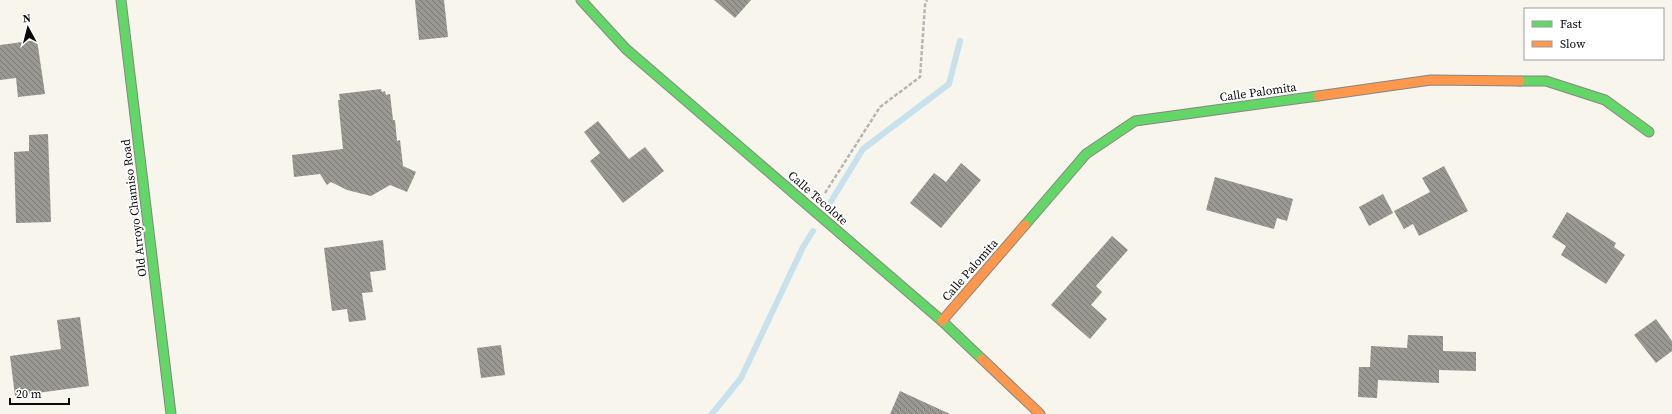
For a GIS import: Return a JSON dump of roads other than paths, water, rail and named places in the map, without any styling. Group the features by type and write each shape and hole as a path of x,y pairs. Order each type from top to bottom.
{"street":[{"name":"Old Arroyo Chamiso Road","path":"121,0 171,414"},
{"name":"Calle Tecolote","path":"581,0 626,49 942,321 1040,414"},
{"name":"Calle Palomita","path":"942,321 1086,154 1136,121 1431,80 1546,81 1605,100 1649,132"}],"waterway":[{"path":"830,203 863,149 949,84 960,41"},
{"path":"712,414 741,378 803,247 813,231"}]}
